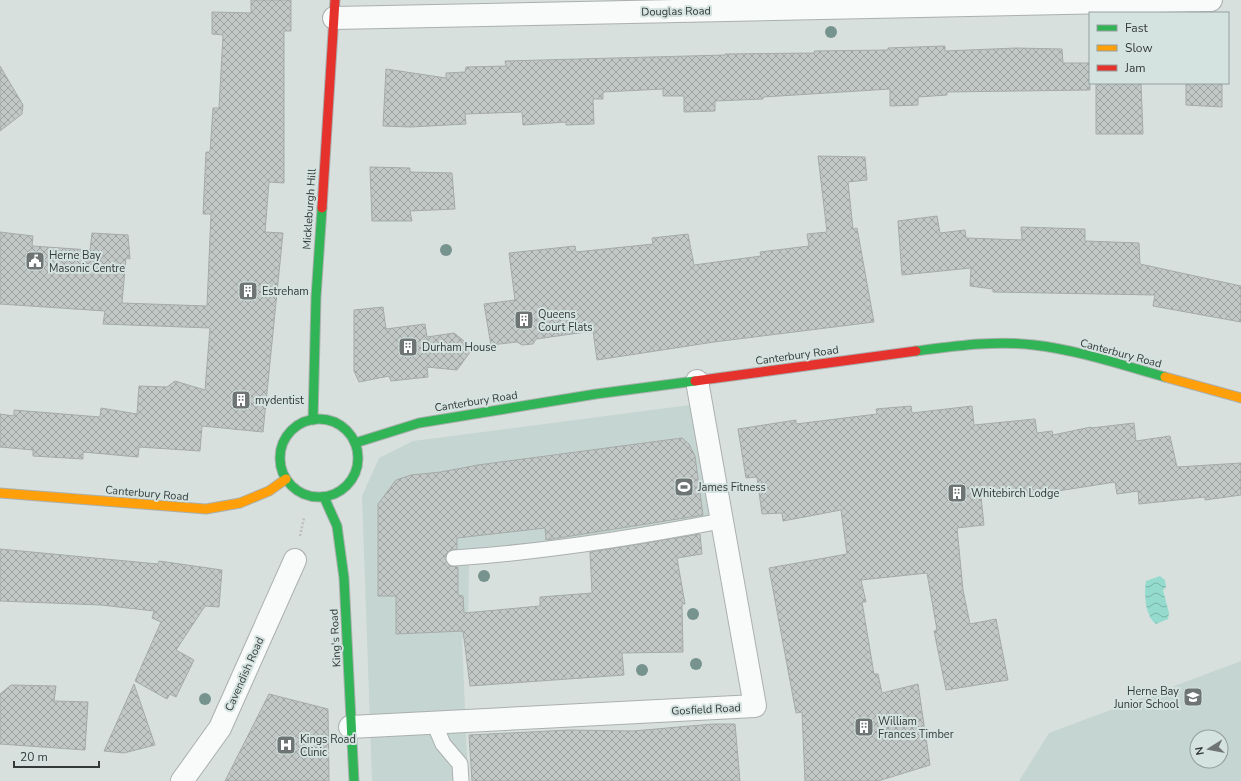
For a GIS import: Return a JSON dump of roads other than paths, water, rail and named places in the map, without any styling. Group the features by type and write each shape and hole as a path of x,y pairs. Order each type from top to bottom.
{"main road":[{"name":"Mickleburgh Hill","path":"313,420 316,297 334,9"},
{"name":"Canterbury Road","path":"354,443 419,423 596,394 969,344 1034,345 1098,358 1241,398"},
{"path":"323,419 342,427 349,434 357,453 355,473 343,489 324,497 308,496 295,489 286,479 280,458 281,447 286,437 293,429 302,423 313,420 323,419"},
{"name":"Canterbury Road","path":"0,493 206,509 240,503 269,491 286,479"},
{"name":"King's Road","path":"324,497 337,526 344,578 350,727 354,781"}],"street":[{"name":"Douglas Road","path":"334,9 1211,0"},
{"name":"Gosfield Road","path":"350,727 755,706 697,381"},
{"name":"Cavendish Road","path":"182,781 220,728 295,560"}],"lane":[{"path":"454,558 505,555 632,538 721,521"},
{"path":"434,723 443,744 460,764 461,781"}],"water":[{"path":"1160,576 1165,580 1166,587 1163,590 1169,613 1168,619 1156,624 1152,620 1147,610 1145,586 1146,581"}],"place":[{"name":"Herne Bay Masonic Centre","path":"35,261"},
{"name":"Estreham","path":"248,291"},
{"name":"Queens Court Flats","path":"524,320"},
{"name":"Durham House","path":"408,347"},
{"name":"mydentist","path":"241,400"},
{"name":"James Fitness","path":"684,487"},
{"name":"Whitebirch Lodge","path":"957,493"},
{"name":"Herne Bay Junior School","path":"1193,697"},
{"name":"William Frances Timber","path":"864,727"},
{"name":"Kings Road Clinic","path":"286,745"}]}
